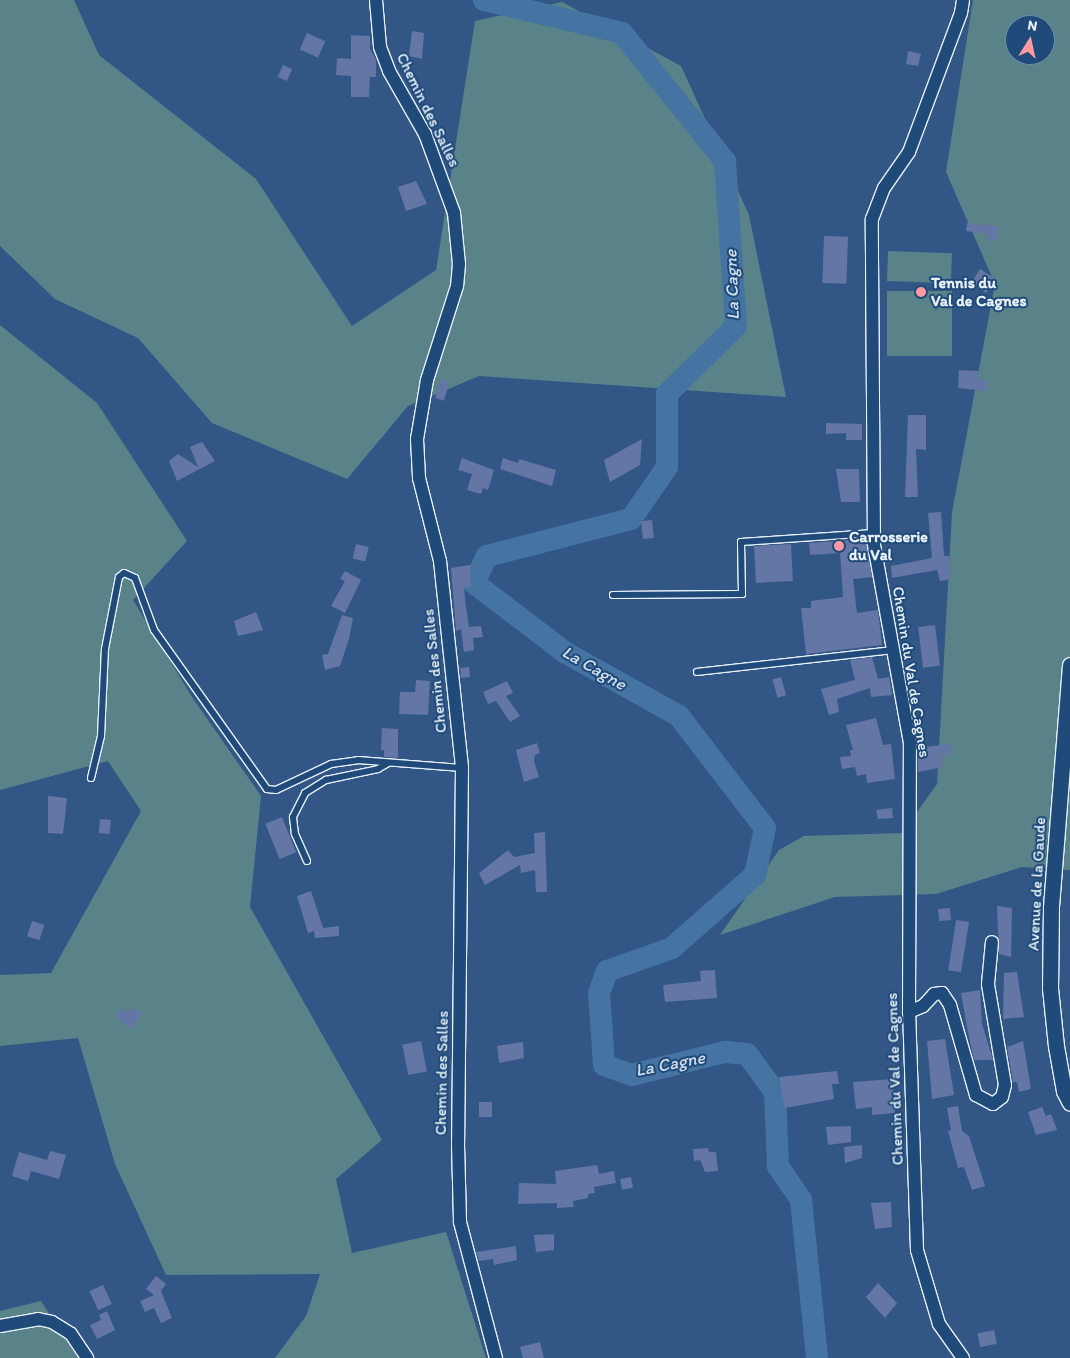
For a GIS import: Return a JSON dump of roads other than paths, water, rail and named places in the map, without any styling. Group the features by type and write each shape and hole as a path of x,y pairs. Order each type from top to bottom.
{"street":[{"name":"Chemin des Salles","path":"376,0 380,47 389,71 425,134 454,213 458,286 427,380 417,439 419,478 440,561 462,768 458,1144 460,1222 496,1358"},
{"name":"Chemin du Val de Cagnes","path":"963,0 962,14 909,152 884,188 872,219 874,533 910,744 909,1012 917,1250 939,1324 963,1358"},
{"name":"Avenue de la Gaude","path":"1068,1093 1050,988 1051,908 1070,665"},
{"path":"909,1012 922,1006 934,994 942,993 950,1006 976,1095 993,1104 1002,1096 1005,1085 988,984 992,942"},
{"path":"0,1326 38,1319 52,1322 71,1334 87,1358"}],"lane":[{"path":"613,595 742,594 741,542 874,533"},
{"path":"91,778 101,736 106,649 119,577 124,573 134,578 154,630 268,789 276,790 331,764 358,760 434,764 462,768"},
{"path":"697,672 781,665 893,650"},
{"path":"307,861 295,834 293,817 305,793 326,780 378,769 388,763"}],"waterway":[{"name":"La Cagne","path":"484,0 622,33 725,161 736,326 667,394 667,467 631,519 487,556 474,583 566,653 679,716 765,828 755,875 672,948 607,971 599,993 604,1065 632,1075 725,1052 747,1054 775,1092 778,1166 801,1200 817,1358"}],"place":[{"name":"Tennis du Val de Cagnes","path":"921,292"},
{"name":"Carrosserie du Val","path":"839,546"}]}
